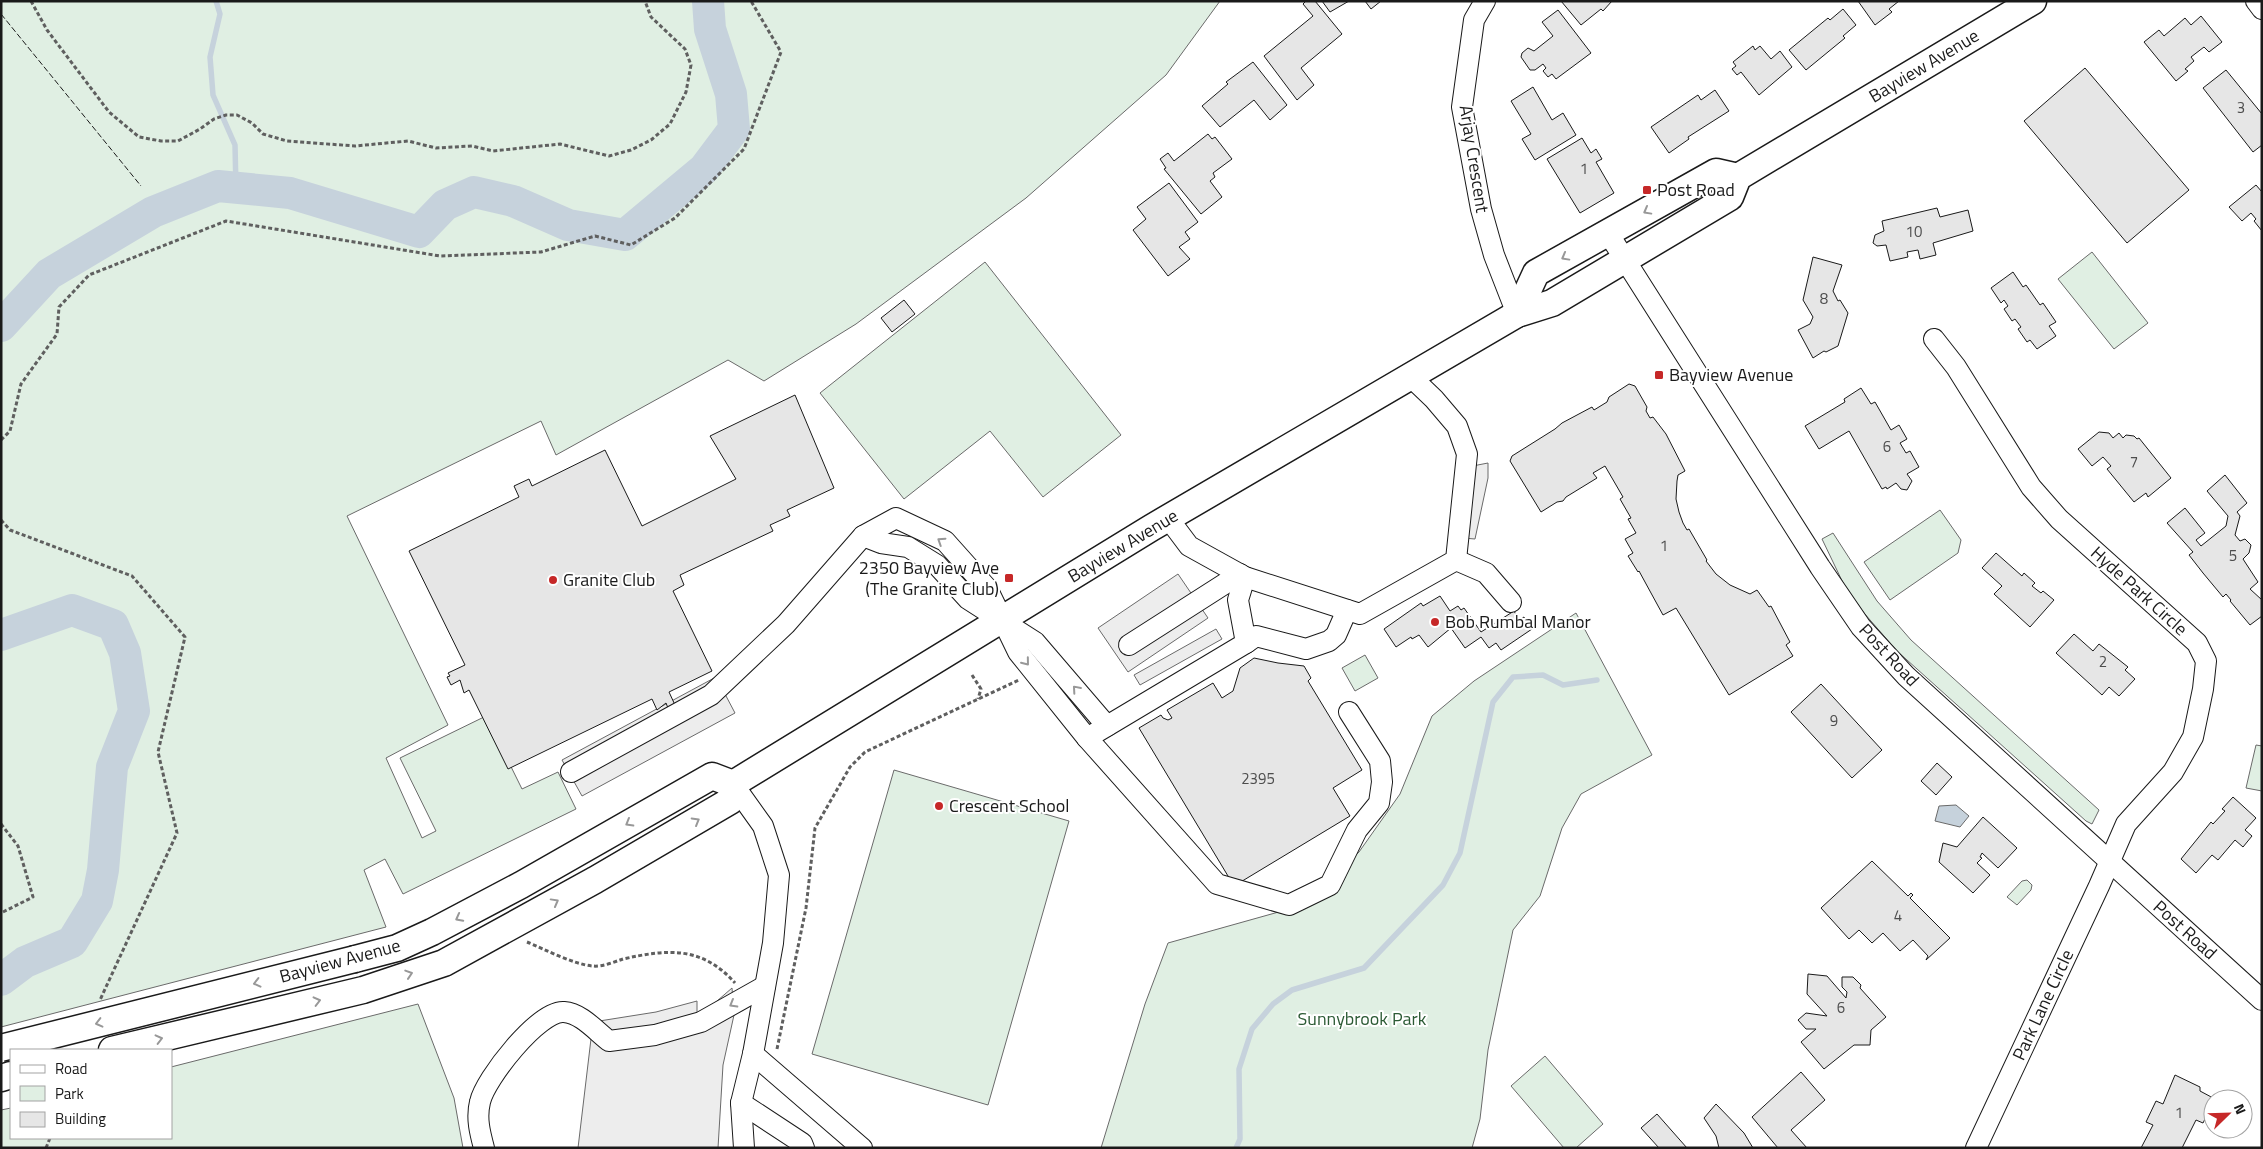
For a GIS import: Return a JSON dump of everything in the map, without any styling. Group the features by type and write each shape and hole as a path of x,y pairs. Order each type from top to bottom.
{"main road":[{"name":"Bayview Avenue","path":"116,1049 363,990 444,963 595,880 730,801 733,784 1168,518 1517,314 1552,303 1730,197 1738,177 2033,1"},
{"path":"1517,314 1536,273 1716,172 1738,177"},
{"name":"Bayview Avenue","path":"1,1048 397,948 432,932 521,885 712,776 733,784"}],"street":[{"name":"Arjay Crescent","path":"1485,1 1474,20 1462,107 1481,209 1494,255 1517,314"},
{"path":"2256,1 2262,10"},
{"name":"Post Road","path":"1608,233 1820,567 1861,627 1906,676 2262,1000"},
{"name":"Hyde Park Circle","path":"1934,339 1956,366 2007,450 2037,494 2059,519 2197,643 2206,660 2203,689 2192,737 2173,772 2126,824 2109,862"},
{"path":"1410,376 1434,399 1457,426 1466,454 1456,560"},
{"path":"571,772 711,695 786,624 863,536 896,518 945,541 987,588 1018,652 1087,738 1217,884 1288,905 1330,885 1357,830 1379,803 1382,782 1380,761 1349,712"},
{"path":"1168,518 1189,546 1243,576 1360,614 1456,560"},
{"path":"863,536 881,543 908,547 937,565 968,599 1035,642 1107,726"},
{"path":"1456,560 1486,573 1511,602"},
{"path":"1243,576 1238,600 1246,643"},
{"path":"1129,645 1243,576"},
{"path":"1087,738 1256,636 1306,649 1317,646 1336,636 1346,610"},
{"path":"733,784 763,826 779,875 773,943 753,1054 741,1103 744,1148"},
{"name":"Park Lane Circle","path":"1976,1148 2109,862"},
{"path":"484,1148 478,1126 480,1102 487,1084 518,1042 550,1016 563,1012 578,1016 609,1041 655,1035 701,1022 764,986"},
{"path":"753,1054 862,1148"},
{"path":"741,1103 802,1142 804,1148"}],"path":[{"path":"31,1 47,30 109,112 139,137 161,141 178,141 214,119 226,115 237,115 252,123 263,134 286,141 355,146 408,141 436,148 472,146 494,151 560,144 609,156 630,150 651,140 670,124 686,92 691,65 684,49 651,17 645,1"},
{"path":"1,440 10,431 21,384 57,334 59,307 89,275 226,221 440,256 541,252 595,236 631,245 675,218 744,148 780,52 751,1"},
{"path":"1,520 10,530 132,576 185,637 158,752 176,833 102,993"},
{"path":"773,1071 806,908 815,828 850,767 864,752 1035,673"},
{"path":"972,675 980,689 978,699"},
{"path":"1,824 18,846 33,897 1,913"},
{"path":"525,941 561,956 593,966 644,954 678,951 703,958 725,972 747,996"}],"green space":[{"path":"1,1 1220,1 1166,75 1026,198 856,324 764,381 728,360 556,455 541,421 347,516 448,725 386,758 422,838 436,831 400,758 486,716 522,789 558,772 576,809 403,894 385,859 364,870 386,927 1,1027"},
{"path":"2092,252 2148,323 2114,349 2058,279"},
{"path":"985,262 1121,435 1043,497 990,431 904,499 820,393"},
{"path":"1940,510 1961,540 1958,553 1890,600 1864,562"},
{"path":"1833,533 1877,601 1911,640 2099,810 2092,824 2086,821 1897,651 1864,613 1845,587 1822,539"},
{"name":"Sunnybrook Park","path":"1576,613 1652,755 1581,794 1562,828 1540,896 1513,930 1488,1050 1480,1119 1472,1148 1101,1148 1145,1004 1168,943 1300,906 1359,852 1400,794 1432,716 1474,681"},
{"path":"1365,655 1378,678 1355,691 1342,668"},
{"path":"2256,745 2262,746 2262,791 2246,788"},
{"path":"894,770 1069,821 988,1105 812,1054"},
{"path":"2027,880 2032,885 2031,890 2017,905 2007,897 2022,881"},
{"path":"418,1004 454,1098 463,1148 1,1148 1,1110 10,1108 10,1139 172,1139 172,1067"},
{"path":"1545,1056 1603,1124 1576,1148 1564,1148 1511,1086"}],"shaded area":[{"path":"1488,463 1488,478 1475,539 1451,537 1457,469"},
{"path":"1178,574 1208,618 1128,672 1098,628"},
{"path":"1216,629 1222,639 1140,685 1134,675"},
{"path":"716,677 735,713 582,796 562,760"},
{"path":"1956,805 1969,816 1960,827 1935,821 1939,806"},
{"path":"732,988 734,1015 723,1065 718,1148 578,1148 593,1022 656,1012 697,1001 697,1015 702,1014"}],"building":[{"path":"1306,1 1315,1 1342,34 1301,68 1314,85 1297,100 1264,56 1313,16 1303,4"},
{"path":"1322,1 1349,1 1330,12"},
{"path":"1365,1 1381,1 1371,9"},
{"path":"1561,1 1612,1 1603,11 1601,9 1581,25"},
{"path":"1858,1 1899,1 1889,9 1892,12 1875,25"},
{"path":"1843,9 1856,25 1843,36 1845,38 1806,70 1789,50 1828,18 1830,20"},
{"path":"1558,10 1591,53 1556,79 1552,74 1548,77 1543,71 1546,68 1543,64 1535,70 1530,70 1521,57 1522,53 1528,48 1534,51 1553,36 1542,22"},
{"path":"2201,16 2222,42 2209,52 2204,47 2191,57 2194,61 2185,69 2188,71 2176,81 2144,42 2159,30 2164,36 2185,18 2191,25"},
{"path":"1753,46 1755,50 1760,46 1771,59 1780,51 1792,67 1759,95 1741,72 1737,75 1732,69 1736,66 1733,62"},
{"path":"1253,62 1287,105 1270,120 1254,100 1220,127 1202,106 1228,84 1226,82"},
{"path":"2085,68 2189,190 2127,243 2024,121"},
{"path":"2226,70 2262,114 2262,145 2253,152 2203,88"},
{"path":"1533,87 1552,120 1563,113 1576,135 1535,160 1522,139 1531,134 1511,101"},
{"path":"1715,90 1729,111 1688,137 1689,139 1669,153 1651,127 1698,95 1701,100"},
{"path":"1208,134 1212,139 1215,137 1232,159 1213,173 1215,177 1210,181 1222,197 1201,214 1164,169 1166,168 1160,159 1168,153 1174,161"},
{"path":"1582,138 1591,153 1596,149 1602,159 1596,162 1614,193 1580,213 1547,159"},
{"path":"1169,183 1198,222 1185,232 1190,239 1179,247 1190,259 1168,276 1133,230 1146,219 1137,207"},
{"path":"2256,185 2262,192 2262,231 2254,221 2256,219 2251,213 2242,221 2229,207"},
{"path":"1937,208 1940,217 1968,210 1973,231 1933,243 1936,255 1920,259 1918,250 1907,252 1908,257 1890,261 1886,245 1877,246 1873,243 1875,235 1884,231 1882,221"},
{"path":"1813,257 1842,265 1833,291 1838,301 1840,300 1848,313 1838,346 1826,352 1824,351 1813,358 1798,330 1810,324 1813,317 1803,300"},
{"path":"2013,272 2023,287 2026,285 2040,305 2043,303 2056,322 2049,326 2056,336 2037,349 2030,340 2027,342 2018,329 2021,327 2015,319 2012,321 2004,309 2008,306 2004,300 2001,303 1991,288"},
{"path":"904,300 915,314 892,332 881,318"},
{"path":"1629,384 1635,386 1647,407 1646,411 1650,418 1653,417 1666,434 1685,471 1678,475 1677,481 1676,499 1679,512 1683,523 1687,530 1689,529 1706,561 1716,574 1730,585 1750,594 1757,590 1769,607 1771,606 1790,642 1786,645 1793,656 1729,695 1676,608 1663,615 1639,571 1628,556 1633,553 1625,539 1636,533 1628,519 1631,518 1620,499 1623,497 1605,466 1593,473 1597,478 1566,497 1563,501 1557,502 1541,512 1510,461 1512,456 1562,423 1592,407 1594,410"},
{"path":"1861,388 1871,404 1875,402 1891,430 1899,425 1907,439 1900,443 1906,453 1910,451 1919,467 1907,474 1912,481 1907,490 1901,489 1896,483 1887,489 1886,487 1882,489 1849,431 1819,449 1805,426 1845,402 1844,399"},
{"name":"Granite Club","path":"795,395 834,488 787,510 790,516 770,525 773,531 680,575 684,585 673,591 712,671 669,692 675,705 668,708 666,703 657,710 652,699 508,769 469,690 464,693 460,680 451,685 447,677 450,676 448,673 465,665 409,551 519,497 514,486 529,479 532,486 605,450 642,526 736,479 710,436"},
{"path":"2099,432 2109,433 2113,438 2119,433 2123,438 2126,435 2139,438 2171,478 2148,497 2146,493 2134,502 2107,469 2111,466 2103,457 2092,466 2078,449"},
{"path":"2225,475 2247,503 2237,512 2240,516 2235,535 2240,541 2245,539 2251,545 2249,553 2243,559 2258,582 2250,589 2262,600 2262,616 2250,625 2226,594 2223,597 2203,573 2189,555 2193,552 2167,523 2185,508 2205,533 2196,540 2201,546 2226,526 2228,516 2207,491"},
{"path":"1996,553 2022,576 2024,573 2035,583 2032,586 2041,593 2043,591 2054,600 2030,627 1994,594 2002,586 1982,568"},
{"name":"Bob Rumbal Manor","path":"1440,596 1450,611 1458,606 1461,610 1464,608 1481,632 1514,611 1519,620 1524,617 1532,629 1501,650 1496,643 1489,648 1481,637 1465,648 1451,628 1428,647 1419,635 1412,639 1411,637 1396,647 1384,629 1421,603 1423,606"},
{"path":"2074,634 2093,651 2099,644 2128,667 2125,670 2135,679 2119,696 2109,687 2102,695 2056,653"},
{"path":"1254,658 1304,666 1311,678 1308,681 1362,770 1333,788 1350,816 1234,886 1139,728 1161,715 1168,720 1172,718 1167,710 1213,683 1222,698 1233,691 1240,668"},
{"path":"1821,684 1882,750 1852,778 1791,712"},
{"path":"1937,763 1952,777 1936,795 1921,781"},
{"path":"2233,797 2256,818 2245,830 2252,836 2243,847 2235,840 2218,860 2212,855 2196,873 2181,859 2211,822 2213,824 2225,811 2222,809"},
{"path":"1983,817 2017,848 1998,868 1982,853 1980,857 1982,858 1977,863 1990,875 1973,893 1939,862 1943,843 1957,847"},
{"path":"1872,861 1908,896 1911,893 1913,895 1910,898 1950,938 1926,960 1928,956 1913,940 1900,951 1883,933 1872,943 1859,930 1849,939 1821,908"},
{"path":"1808,974 1827,976 1846,998 1847,992 1842,987 1842,977 1853,977 1861,985 1860,988 1886,1017 1871,1030 1870,1045 1854,1045 1824,1069 1801,1042 1816,1029 1806,1029 1798,1020 1806,1013 1827,1016 1807,994"},
{"path":"1801,1072 1825,1100 1791,1130 1807,1148 1778,1148 1752,1117"},
{"path":"2175,1075 2200,1087 2200,1091 2203,1093 2203,1123 2196,1120 2182,1148 2141,1148 2153,1125 2146,1122 2156,1101 2163,1104"},
{"path":"1716,1104 1744,1133 1753,1148 1719,1148 1716,1136 1704,1118"},
{"path":"1657,1114 1687,1148 1659,1148 1641,1128"}],"waterway":[{"path":"216,1 220,14 210,57 213,95 235,145 236,189"},
{"path":"1,326 49,274 153,212 218,186 290,193 419,232 445,205 474,192 513,201 568,225 625,235 704,169 734,129 731,94 710,29 708,1"},
{"path":"1,635 72,610 113,625 125,653 134,711 112,767 103,870 97,901 72,942 25,962 1,980"},
{"path":"1236,1148 1240,1139 1239,1069 1252,1029 1273,1004 1292,990 1364,968 1443,885 1460,853 1493,702 1513,677 1543,675 1563,685 1597,680"}],"fence":[{"path":"1,14 141,186"}],"place":[{"name":"Post Road","path":"1647,190"},
{"name":"Bayview Avenue","path":"1659,375"},
{"name":"2350 Bayview Ave (The Granite Club)","path":"1009,578"},
{"name":"Granite Club","path":"553,580"},
{"name":"Bob Rumbal Manor","path":"1435,622"},
{"name":"Crescent School","path":"939,806"}]}
